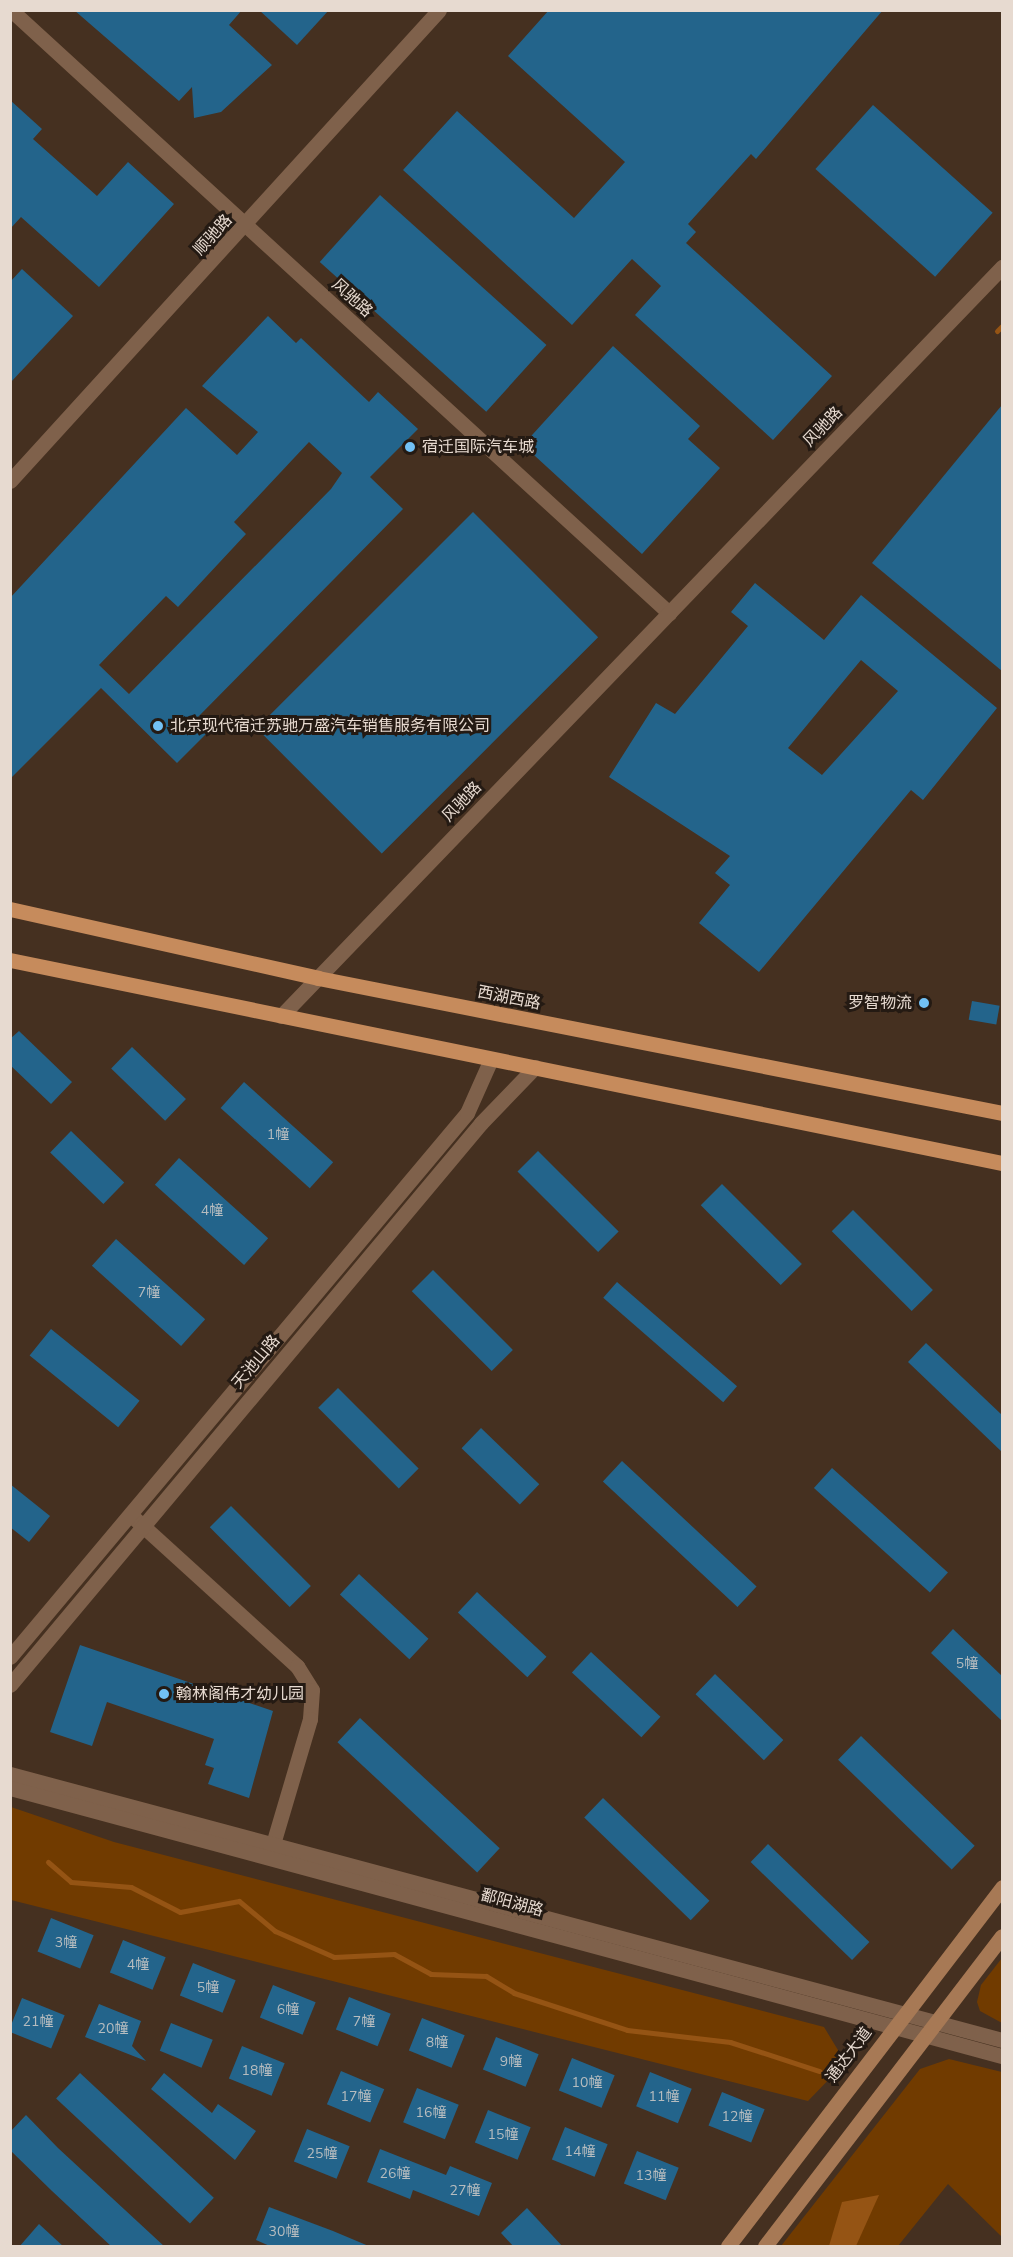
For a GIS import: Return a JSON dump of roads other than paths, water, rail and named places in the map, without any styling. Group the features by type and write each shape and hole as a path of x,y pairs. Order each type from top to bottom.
{"main road":[{"name":"西湖西路","path":"10,909 318,978 1002,1113"},
{"path":"10,960 1002,1163"},
{"name":"通达大道","path":"728,2247 893,2027 1002,1887"},
{"path":"765,2247 1002,1936"}],"street":[{"name":"风驰路","path":"11,10 669,613"},
{"name":"顺驰路","path":"10,482 246,226 439,10"},
{"name":"风驰路","path":"281,1016 1002,267"},
{"name":"天池山路","path":"10,1685 136,1520 467,1113 491,1059"},
{"name":"天池山路","path":"10,1657 136,1520 481,1123 535,1067"},
{"path":"136,1520 297,1666 312,1690 310,1719 271,1851"},
{"name":"鄱阳湖路","path":"10,1774 271,1851 924,2036 1002,2056"},
{"name":"鄱阳湖路","path":"10,1788 271,1851 1002,2040"}],"waterway":[{"path":"997,331 1002,326"},
{"path":"48,1862 71,1882 131,1887 180,1912 239,1901 275,1931 334,1957 394,1954 431,1974 486,1976 514,1993 627,2030 730,2042 819,2071"}],"place":[{"name":"宿迁国际汽车城","path":"410,447"},
{"name":"北京现代宿迁苏驰万盛汽车销售服务有限公司","path":"158,726"},
{"name":"罗智物流","path":"924,1003"},
{"name":"翰林阁伟才幼儿园","path":"164,1694"}]}
